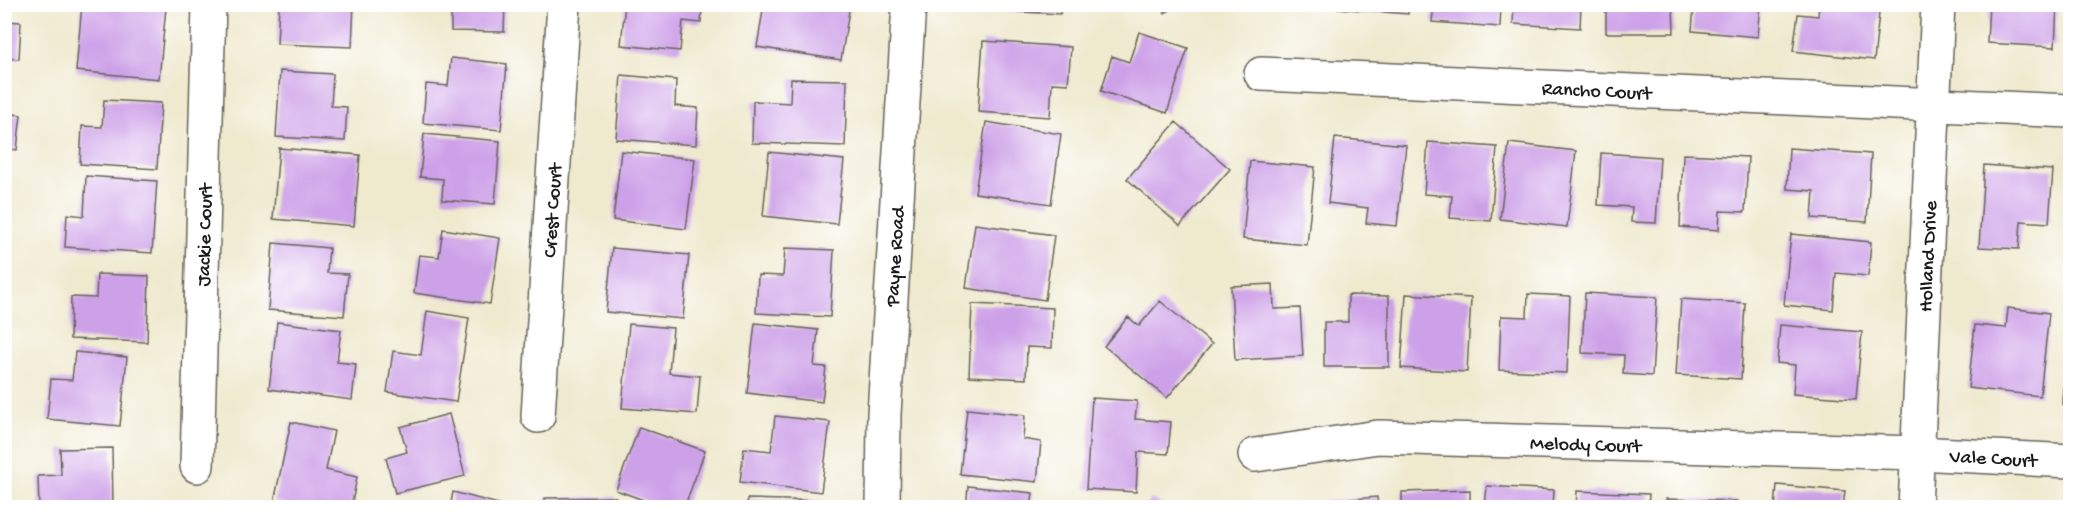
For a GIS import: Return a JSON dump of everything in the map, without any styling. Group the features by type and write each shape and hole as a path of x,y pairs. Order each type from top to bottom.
{"street":[{"name":"Jackie Court","path":"197,466 209,4"},
{"name":"Crest Court","path":"538,416 564,4"},
{"name":"Payne Road","path":"883,507 884,414 909,4"},
{"name":"Holland Drive","path":"1915,507 1938,4"},
{"name":"Rancho Court","path":"1261,74 2070,111"},
{"name":"Melody Court","path":"1255,454 1378,437 1917,453"},
{"name":"Vale Court","path":"1917,453 2070,461"}],"building":[{"path":"82,4 132,4 166,8 159,79 76,71"},
{"path":"279,4 354,4 352,47 277,44"},
{"path":"451,4 505,4 504,32 451,31"},
{"path":"625,4 702,4 701,23 683,21 680,51 621,45"},
{"path":"764,4 850,4 841,60 757,47"},
{"path":"987,4 1061,4 1060,14 987,10"},
{"path":"1160,4 1179,4 1165,13"},
{"path":"1338,4 1408,4 1408,14 1338,8"},
{"path":"1434,4 1501,4 1500,27 1432,22"},
{"path":"1514,4 1581,4 1580,28 1513,24"},
{"path":"1606,4 1673,4 1674,33 1606,33"},
{"path":"1694,4 1761,4 1758,37 1692,31"},
{"path":"1819,4 1880,4 1874,60 1793,51 1798,14 1818,16"},
{"path":"1989,4 2057,4 2055,47 1987,43"},
{"path":"4,21 21,22 19,59 4,58"},
{"path":"1139,32 1188,48 1167,113 1101,91 1112,56 1129,62"},
{"path":"983,41 1071,47 1068,84 1052,83 1050,117 978,112"},
{"path":"451,58 507,64 501,130 423,123 426,84 448,86"},
{"path":"280,71 333,74 331,106 347,107 345,141 276,137"},
{"path":"621,75 676,80 675,106 698,108 696,145 616,139"},
{"path":"791,79 847,80 845,146 752,143 753,101 790,103"},
{"path":"104,100 161,103 157,169 80,164 82,126 102,127"},
{"path":"4,113 21,115 17,150 4,148"},
{"path":"986,122 1061,134 1051,204 975,193"},
{"path":"1176,122 1230,169 1180,226 1127,179"},
{"path":"424,134 500,141 495,204 442,200 443,179 420,177"},
{"path":"1335,138 1406,145 1397,226 1366,223 1368,208 1328,203"},
{"path":"1428,142 1497,147 1491,221 1450,218 1452,196 1424,194"},
{"path":"1509,143 1576,151 1567,227 1500,219"},
{"path":"279,148 360,155 354,226 273,219"},
{"path":"1789,148 1871,154 1867,222 1812,218 1814,191 1787,189"},
{"path":"621,151 695,159 686,229 613,220"},
{"path":"769,152 844,160 837,224 763,216"},
{"path":"1601,153 1660,157 1656,223 1631,222 1632,207 1598,205"},
{"path":"1683,154 1748,157 1745,212 1720,211 1719,230 1680,227"},
{"path":"1250,161 1315,167 1307,245 1243,239"},
{"path":"1984,165 2053,170 2049,223 2021,221 2019,249 1979,247"},
{"path":"86,176 157,181 152,253 65,247 67,214 84,216"},
{"path":"975,224 1054,235 1045,300 966,288"},
{"path":"443,229 500,238 490,304 414,293 419,255 439,257"},
{"path":"1791,234 1871,242 1868,276 1836,273 1833,310 1784,305"},
{"path":"273,243 329,248 327,273 348,274 344,316 268,310"},
{"path":"612,248 689,255 683,319 606,312"},
{"path":"785,248 834,250 830,317 756,313 758,275 783,276"},
{"path":"97,274 149,276 147,342 70,339 71,297 96,298"},
{"path":"1273,284 1274,309 1300,308 1303,356 1235,360 1231,286"},
{"path":"1585,293 1657,297 1652,376 1623,374 1624,355 1582,353"},
{"path":"1406,294 1471,298 1467,372 1401,368"},
{"path":"1528,294 1570,296 1567,373 1499,370 1501,316 1527,317"},
{"path":"1348,295 1389,296 1389,367 1324,367 1324,322 1348,322"},
{"path":"1681,299 1745,303 1741,379 1676,375"},
{"path":"1160,301 1212,344 1167,398 1104,346 1128,317 1139,326"},
{"path":"972,304 1053,308 1052,348 1027,347 1026,379 969,376"},
{"path":"2008,308 2049,313 2040,396 1968,388 1975,325 2006,328"},
{"path":"427,311 469,318 456,402 387,392 393,351 421,355"},
{"path":"2068,317 2070,317 2070,404 2063,404"},
{"path":"277,322 341,330 337,362 356,364 352,400 269,389"},
{"path":"755,323 818,330 814,366 826,367 822,402 747,393"},
{"path":"629,324 673,328 669,373 700,376 697,414 622,408"},
{"path":"1780,325 1862,332 1856,399 1793,394 1795,365 1777,363"},
{"path":"75,352 127,357 120,426 47,419 51,379 72,380"},
{"path":"1092,398 1137,401 1135,419 1171,422 1168,454 1138,452 1136,492 1086,489"},
{"path":"967,409 1025,415 1023,439 1041,442 1037,482 960,474"},
{"path":"449,414 465,476 395,493 386,458 407,452 400,427"},
{"path":"775,416 830,422 821,492 740,482 744,448 771,451"},
{"path":"291,422 334,431 326,470 357,477 351,508 299,508 274,502"},
{"path":"639,427 705,451 684,508 665,508 616,490"},
{"path":"112,448 113,508 39,508 38,476 61,475 60,449"},
{"path":"1777,485 1845,491 1843,508 1775,508"},
{"path":"968,486 1033,493 1031,508 966,508"},
{"path":"1487,486 1554,490 1553,508 1485,508"},
{"path":"1470,490 1470,508 1402,508 1402,492"},
{"path":"1577,491 1649,494 1648,508 1576,508"},
{"path":"453,492 510,507 510,508 450,508"},
{"path":"616,497 616,508 545,508 545,498"},
{"path":"1377,497 1378,508 1305,508 1305,503"},
{"path":"747,499 825,501 825,508 747,508"},
{"path":"1151,499 1168,508 1147,508"},
{"path":"1666,499 1737,501 1737,508 1665,508"},
{"path":"4,502 18,503 17,508 4,508"}]}
